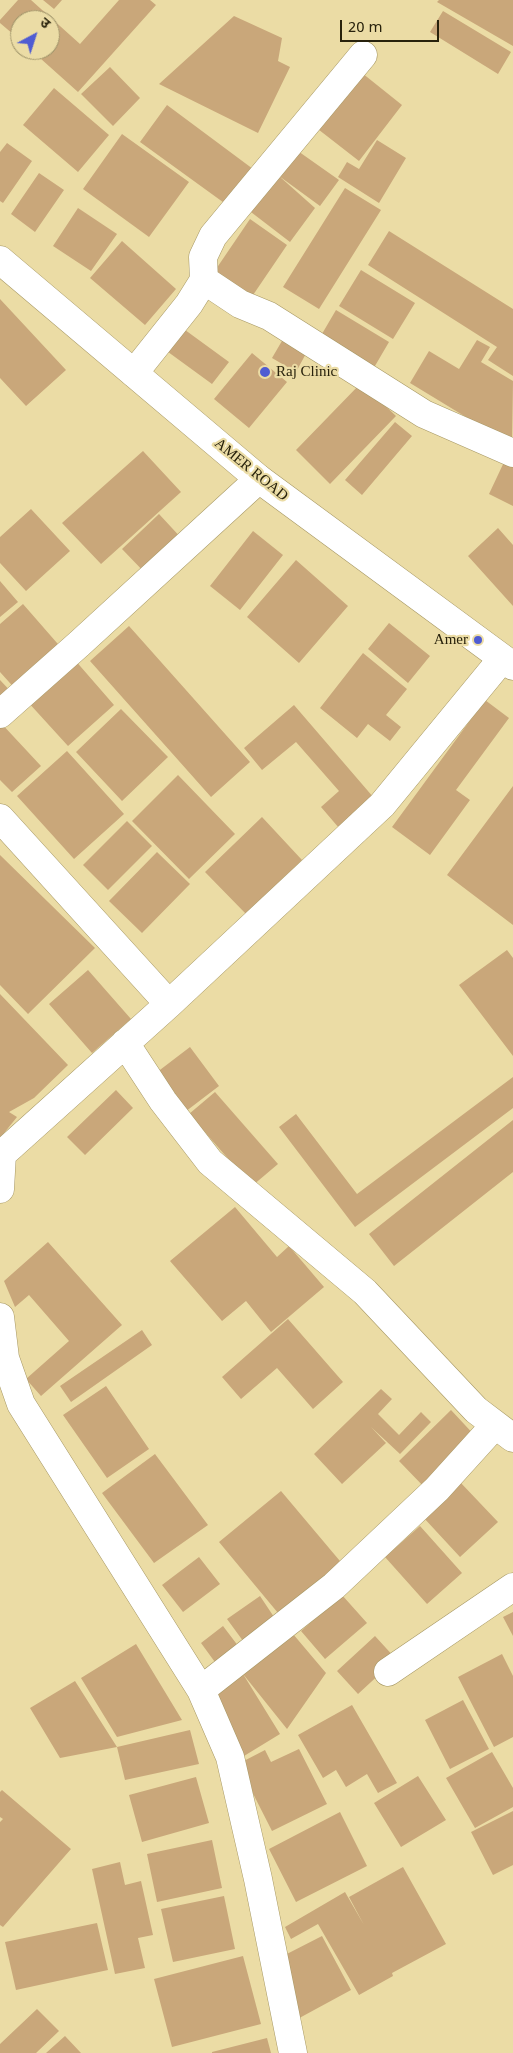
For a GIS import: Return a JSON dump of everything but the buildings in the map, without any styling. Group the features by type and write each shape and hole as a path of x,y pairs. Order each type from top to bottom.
{"street":[{"path":"134,373 189,304 204,280 203,257 213,236 362,56"},
{"name":"AMER ROAD","path":"0,260 259,479 508,662"},
{"path":"204,280 240,304 269,316 424,414 513,453"},
{"path":"0,714 259,479"},
{"path":"0,1189 1,1155 169,1004 382,805 508,662"},
{"path":"0,818 169,1004"},
{"path":"125,1043 163,1101 210,1162 365,1292 476,1410 504,1431 437,1489 334,1586 201,1690"},
{"path":"0,1317 6,1358 21,1404 201,1690 230,1757 258,1879 293,2053"},
{"path":"388,1672 513,1587"}],"place":[{"name":"Raj Clinic","path":"265,372"},
{"name":"Amer","path":"478,640"}]}
